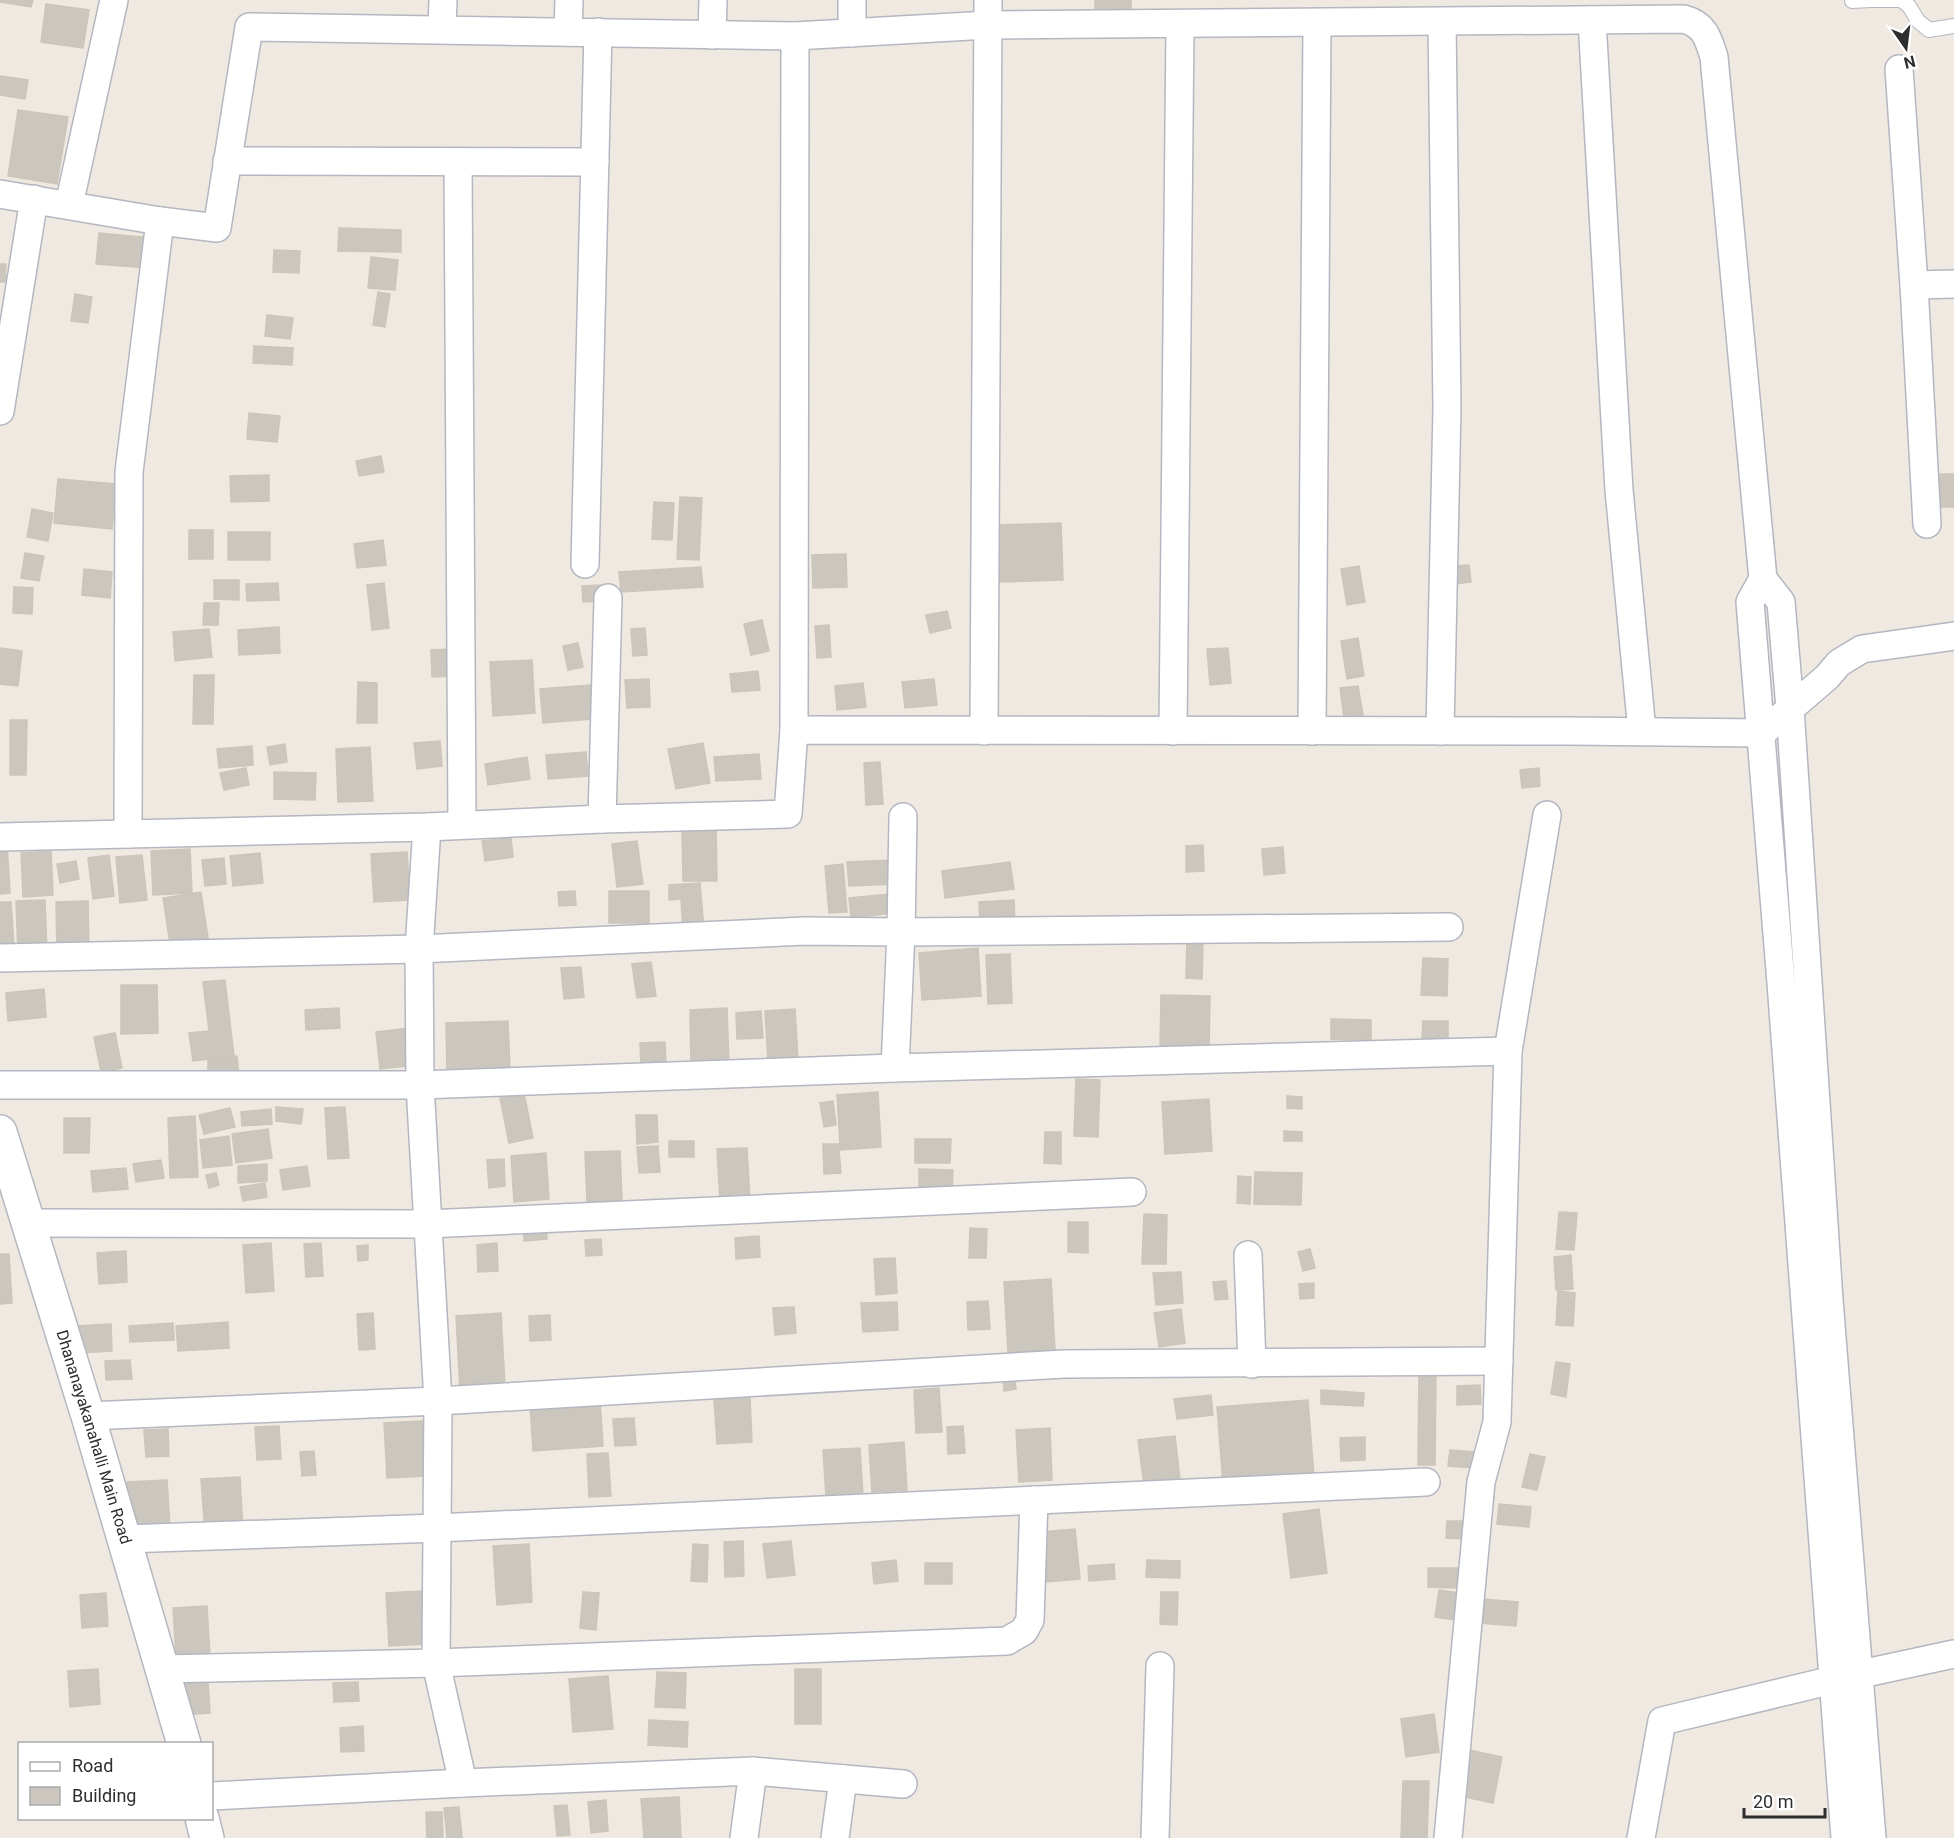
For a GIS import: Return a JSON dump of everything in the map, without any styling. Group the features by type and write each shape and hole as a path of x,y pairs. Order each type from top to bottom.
{"street":[{"path":"69,206 114,0"},
{"path":"442,29 443,0"},
{"path":"568,32 569,0"},
{"path":"712,0 712,34"},
{"path":"852,0 852,33"},
{"path":"984,731 988,13"},
{"path":"0,194 160,221 217,228 249,27 795,36 852,33 988,13 1180,24 1684,19 1696,22 1707,35 1714,57 1763,579 1781,602 1829,1300 1872,1838"},
{"path":"1592,20 1619,489 1642,731"},
{"path":"1440,731 1447,408 1442,22"},
{"path":"1173,731 1180,24"},
{"path":"1312,731 1317,24"},
{"path":"585,564 598,32"},
{"path":"0,837 427,827 788,814 794,730 795,36"},
{"path":"1899,69 1914,285 1926,524"},
{"path":"227,161 595,162"},
{"path":"458,162 462,824"},
{"path":"0,411 34,199"},
{"path":"128,834 129,472 160,221"},
{"path":"1914,285 1954,284"},
{"path":"1763,579 1750,602 1762,733 1845,1838"},
{"path":"602,819 608,598"},
{"path":"794,730 1762,733 1827,677 1839,663 1862,649 1954,636"},
{"path":"1448,1838 1481,1482 1497,1422 1508,1051 1547,815"},
{"path":"895,1068 902,932 903,817"},
{"path":"427,827 418,949 420,1085 438,1401 436,1663 463,1783"},
{"path":"0,958 418,949 805,931 1449,927"},
{"path":"0,1085 420,1085 895,1068 1508,1051"},
{"name":"Dhananayakanahalli Main Road","path":"0,1132 88,1416 184,1742"},
{"path":"28,1222 427,1224 1132,1192"},
{"path":"1248,1255 1252,1364"},
{"path":"88,1416 438,1401 1064,1364 1499,1361"},
{"path":"124,1539 437,1528 1426,1482"},
{"path":"162,1669 436,1663 1007,1641 1024,1631 1030,1620 1034,1500"},
{"path":"1641,1838 1662,1721 1954,1654"},
{"path":"1155,1838 1160,1666"},
{"path":"744,1838 753,1771"},
{"path":"213,1796 753,1771 903,1784"},
{"path":"835,1838 843,1779"},
{"path":"202,1820 207,1838"}],"lane":[{"path":"1852,1 1901,0 1909,6 1918,21 1929,30 1954,26"}],"building":[{"path":"0,0 33,0 31,7 0,2"},
{"path":"1095,0 1131,0 1131,15 1095,15"},
{"path":"46,4 89,10 83,48 41,42"},
{"path":"0,76 28,80 25,99 0,95"},
{"path":"18,110 68,117 57,184 8,176"},
{"path":"339,228 401,230 401,252 338,251"},
{"path":"99,233 151,238 148,268 96,264"},
{"path":"274,250 300,251 299,273 273,272"},
{"path":"371,257 398,260 395,290 368,288"},
{"path":"0,264 6,264 5,282 0,282"},
{"path":"378,292 390,294 385,327 373,325"},
{"path":"75,294 92,297 88,323 71,321"},
{"path":"267,315 293,318 290,339 265,336"},
{"path":"254,346 293,348 292,365 253,363"},
{"path":"249,413 280,416 277,442 247,439"},
{"path":"381,456 384,472 359,476 356,461"},
{"path":"1940,474 1954,474 1954,507 1940,507"},
{"path":"269,475 269,501 231,502 230,476"},
{"path":"58,479 116,484 112,529 54,523"},
{"path":"680,497 702,498 699,560 677,559"},
{"path":"654,502 674,503 672,540 652,539"},
{"path":"32,509 53,513 48,541 27,537"},
{"path":"1061,523 1063,580 999,582 997,525"},
{"path":"189,530 213,530 213,559 189,559"},
{"path":"228,532 270,532 270,560 228,560"},
{"path":"383,540 386,565 357,568 354,544"},
{"path":"25,553 44,556 39,581 21,578"},
{"path":"846,554 847,587 813,588 812,555"},
{"path":"1469,565 1471,582 1453,584 1451,566"},
{"path":"1359,566 1365,602 1347,605 1341,569"},
{"path":"701,567 703,587 621,592 619,572"},
{"path":"84,569 112,572 110,598 82,595"},
{"path":"214,580 239,580 239,600 214,599"},
{"path":"278,583 279,600 247,601 246,584"},
{"path":"384,583 389,628 372,630 367,585"},
{"path":"600,585 601,601 583,602 582,586"},
{"path":"14,587 33,588 32,614 13,613"},
{"path":"204,603 219,603 218,625 203,625"},
{"path":"947,611 951,628 930,633 926,615"},
{"path":"762,620 769,651 751,655 744,624"},
{"path":"829,625 831,657 817,658 815,626"},
{"path":"279,627 280,653 239,655 238,630"},
{"path":"645,628 647,655 633,656 631,629"},
{"path":"209,629 212,657 175,661 173,632"},
{"path":"1358,638 1364,676 1347,679 1341,641"},
{"path":"578,643 583,667 568,670 563,646"},
{"path":"0,648 22,651 18,686 0,684"},
{"path":"1228,648 1231,683 1210,685 1207,649"},
{"path":"453,649 454,676 432,677 431,650"},
{"path":"532,660 535,713 493,716 490,662"},
{"path":"758,671 760,690 732,692 730,674"},
{"path":"194,675 214,675 213,724 193,724"},
{"path":"649,679 650,707 627,708 625,680"},
{"path":"934,679 937,705 905,708 902,682"},
{"path":"358,682 377,683 377,723 357,723"},
{"path":"863,683 866,707 837,710 835,686"},
{"path":"590,685 592,719 543,723 540,689"},
{"path":"1358,686 1363,715 1344,718 1340,688"},
{"path":"10,720 27,720 26,775 10,775"},
{"path":"440,741 442,766 417,769 414,743"},
{"path":"703,743 710,783 676,789 668,749"},
{"path":"285,744 287,762 270,765 267,747"},
{"path":"252,746 253,765 219,768 217,749"},
{"path":"370,747 373,801 338,802 336,749"},
{"path":"586,752 588,776 548,779 546,755"},
{"path":"759,754 761,779 716,781 714,757"},
{"path":"527,757 530,779 488,785 485,764"},
{"path":"880,762 883,804 866,805 864,763"},
{"path":"246,768 249,785 224,790 220,773"},
{"path":"1539,768 1540,786 1522,788 1520,770"},
{"path":"274,772 316,773 315,800 274,799"},
{"path":"716,825 717,881 683,881 682,826"},
{"path":"511,838 513,857 485,861 482,841"},
{"path":"637,841 643,884 617,887 612,844"},
{"path":"0,842 7,842 10,893 0,894"},
{"path":"1203,845 1204,871 1186,872 1186,846"},
{"path":"1283,847 1285,873 1264,875 1262,849"},
{"path":"190,849 192,893 153,895 151,851"},
{"path":"51,851 53,895 23,897 21,853"},
{"path":"407,852 410,900 374,902 371,854"},
{"path":"260,853 263,883 233,886 230,856"},
{"path":"109,855 114,896 93,899 88,858"},
{"path":"142,855 147,900 120,903 116,857"},
{"path":"224,858 226,884 205,886 202,860"},
{"path":"893,860 894,884 849,886 847,862"},
{"path":"76,861 79,879 60,883 57,864"},
{"path":"1010,862 1014,889 945,898 942,871"},
{"path":"843,864 847,912 829,913 825,866"},
{"path":"700,883 704,931 683,932 681,899 669,900 669,885"},
{"path":"575,891 576,905 559,906 558,892"},
{"path":"609,891 649,891 649,923 609,923"},
{"path":"201,892 209,944 171,950 163,898"},
{"path":"890,894 892,913 851,918 849,898"},
{"path":"45,900 47,953 18,954 16,901"},
{"path":"1014,900 1015,922 980,924 979,902"},
{"path":"88,901 89,952 57,952 56,902"},
{"path":"0,902 11,902 14,947 0,948"},
{"path":"1187,939 1203,939 1202,979 1186,978"},
{"path":"978,948 981,996 922,1000 919,953"},
{"path":"1010,954 1012,1003 988,1004 986,955"},
{"path":"1423,958 1448,959 1447,996 1421,995"},
{"path":"651,962 656,996 637,998 632,964"},
{"path":"581,967 584,997 564,999 561,968"},
{"path":"225,980 234,1056 193,1061 189,1033 209,1031 203,982"},
{"path":"121,985 157,985 158,1033 121,1034"},
{"path":"44,989 46,1017 8,1021 6,993"},
{"path":"1161,995 1210,996 1209,1049 1160,1048"},
{"path":"339,1008 340,1028 306,1030 305,1010"},
{"path":"727,1008 729,1064 691,1066 690,1010"},
{"path":"795,1009 798,1060 768,1062 765,1011"},
{"path":"761,1011 763,1038 737,1039 736,1013"},
{"path":"1331,1019 1371,1020 1371,1040 1331,1039"},
{"path":"508,1021 510,1070 447,1072 446,1023"},
{"path":"1423,1021 1448,1021 1448,1040 1422,1040"},
{"path":"410,1028 414,1065 380,1069 376,1032"},
{"path":"115,1033 122,1068 101,1072 94,1037"},
{"path":"665,1042 666,1064 641,1066 640,1043"},
{"path":"237,1056 239,1077 208,1079 208,1060"},
{"path":"1076,1079 1100,1080 1098,1137 1074,1136"},
{"path":"878,1092 881,1147 839,1150 841,1173 824,1174 823,1144 840,1144 837,1095"},
{"path":"524,1093 533,1138 509,1143 500,1098"},
{"path":"1287,1096 1302,1097 1302,1109 1287,1108"},
{"path":"1209,1099 1212,1151 1165,1154 1162,1102"},
{"path":"833,1101 836,1125 824,1127 820,1103"},
{"path":"276,1107 303,1109 301,1124 276,1121"},
{"path":"345,1107 349,1158 328,1159 325,1108"},
{"path":"230,1108 235,1127 204,1134 199,1115"},
{"path":"271,1109 272,1124 242,1126 241,1112"},
{"path":"636,1115 657,1115 658,1142 637,1144"},
{"path":"195,1116 198,1177 170,1178 168,1118"},
{"path":"64,1118 90,1118 89,1153 64,1153"},
{"path":"268,1129 272,1158 236,1163 232,1134"},
{"path":"1284,1131 1302,1132 1302,1141 1284,1141"},
{"path":"1045,1132 1061,1132 1061,1164 1044,1163"},
{"path":"229,1136 232,1165 203,1168 200,1140"},
{"path":"915,1139 951,1139 950,1163 915,1163"},
{"path":"669,1141 694,1141 694,1157 669,1157"},
{"path":"658,1146 660,1172 639,1173 637,1147"},
{"path":"747,1148 750,1200 720,1202 717,1149"},
{"path":"620,1151 622,1200 587,1202 585,1152"},
{"path":"546,1153 549,1199 514,1202 511,1156"},
{"path":"504,1159 505,1186 489,1188 487,1160"},
{"path":"161,1160 164,1178 136,1182 133,1164"},
{"path":"267,1164 267,1181 238,1183 238,1166"},
{"path":"307,1166 310,1186 283,1190 280,1170"},
{"path":"126,1168 128,1189 93,1192 91,1171"},
{"path":"919,1169 953,1170 952,1190 919,1189"},
{"path":"1255,1172 1302,1173 1301,1205 1254,1204"},
{"path":"216,1173 219,1185 209,1188 206,1175"},
{"path":"1238,1176 1251,1177 1250,1204 1237,1203"},
{"path":"265,1183 267,1197 243,1201 240,1187"},
{"path":"1559,1212 1577,1213 1574,1250 1556,1249"},
{"path":"1144,1214 1167,1215 1166,1264 1142,1264"},
{"path":"1068,1222 1088,1222 1088,1253 1068,1252"},
{"path":"546,1224 547,1239 524,1241 524,1226"},
{"path":"970,1228 987,1229 986,1258 969,1258"},
{"path":"759,1236 760,1257 736,1259 735,1238"},
{"path":"601,1239 602,1255 586,1256 585,1240"},
{"path":"271,1243 274,1291 246,1293 243,1245"},
{"path":"321,1243 323,1276 306,1277 304,1244"},
{"path":"497,1243 498,1271 478,1272 477,1245"},
{"path":"368,1245 368,1260 358,1261 357,1246"},
{"path":"1310,1249 1315,1268 1303,1271 1298,1252"},
{"path":"126,1251 127,1282 99,1284 97,1253"},
{"path":"0,1254 9,1254 12,1303 0,1304"},
{"path":"1571,1255 1573,1289 1556,1290 1554,1257"},
{"path":"895,1258 897,1293 876,1295 874,1259"},
{"path":"1181,1272 1183,1303 1156,1305 1153,1273"},
{"path":"1051,1279 1055,1350 1008,1353 1004,1282"},
{"path":"1226,1281 1228,1299 1215,1300 1213,1282"},
{"path":"1314,1283 1314,1298 1300,1299 1299,1284"},
{"path":"1558,1291 1575,1293 1573,1326 1556,1325"},
{"path":"988,1301 990,1329 968,1330 967,1302"},
{"path":"897,1302 898,1330 863,1332 861,1303"},
{"path":"794,1307 796,1333 775,1335 773,1308"},
{"path":"1181,1309 1185,1343 1159,1347 1154,1313"},
{"path":"373,1313 375,1349 359,1350 357,1314"},
{"path":"501,1313 505,1387 460,1390 456,1316"},
{"path":"550,1315 551,1340 530,1341 529,1316"},
{"path":"228,1322 229,1348 178,1351 176,1326"},
{"path":"173,1323 174,1340 130,1342 129,1326"},
{"path":"111,1324 112,1351 77,1353 76,1326"},
{"path":"130,1360 132,1379 106,1380 105,1361"},
{"path":"1556,1362 1570,1364 1566,1397 1551,1394"},
{"path":"1419,1371 1436,1371 1435,1465 1418,1465"},
{"path":"1014,1373 1016,1389 1004,1391 1003,1374"},
{"path":"1480,1385 1481,1404 1457,1405 1457,1386"},
{"path":"939,1388 942,1432 916,1433 914,1390"},
{"path":"1321,1390 1364,1393 1363,1406 1321,1404"},
{"path":"1211,1395 1213,1415 1177,1419 1174,1399"},
{"path":"750,1397 752,1442 717,1444 714,1399"},
{"path":"600,1399 603,1446 533,1451 530,1403"},
{"path":"1308,1400 1314,1477 1223,1484 1217,1407"},
{"path":"634,1418 636,1445 615,1446 613,1419"},
{"path":"422,1421 425,1476 387,1478 384,1423"},
{"path":"279,1426 281,1459 257,1460 255,1427"},
{"path":"963,1426 965,1453 948,1454 947,1427"},
{"path":"1050,1428 1052,1480 1019,1482 1016,1430"},
{"path":"168,1429 169,1456 146,1457 144,1430"},
{"path":"1175,1436 1181,1488 1145,1493 1138,1440"},
{"path":"1365,1437 1365,1460 1341,1461 1340,1438"},
{"path":"904,1442 907,1490 872,1492 869,1445"},
{"path":"860,1448 863,1495 826,1497 823,1450"},
{"path":"1450,1450 1475,1452 1473,1468 1448,1466"},
{"path":"314,1451 316,1475 302,1476 300,1452"},
{"path":"608,1453 611,1496 589,1497 587,1454"},
{"path":"1530,1454 1545,1457 1537,1490 1522,1487"},
{"path":"240,1477 243,1531 205,1533 201,1479"},
{"path":"167,1480 170,1527 130,1530 127,1482"},
{"path":"1499,1504 1531,1507 1529,1527 1497,1524"},
{"path":"1319,1509 1327,1573 1291,1578 1283,1514"},
{"path":"1447,1521 1469,1521 1468,1539 1446,1538"},
{"path":"1075,1529 1080,1579 1046,1582 1041,1532"},
{"path":"743,1541 744,1576 725,1577 724,1542"},
{"path":"791,1541 795,1575 767,1578 763,1544"},
{"path":"529,1544 532,1602 497,1605 493,1546"},
{"path":"693,1544 708,1545 707,1582 691,1581"},
{"path":"896,1560 898,1581 874,1584 872,1563"},
{"path":"1147,1560 1180,1561 1180,1578 1146,1577"},
{"path":"925,1563 952,1563 952,1584 925,1584"},
{"path":"1114,1564 1115,1579 1089,1581 1088,1566"},
{"path":"1428,1568 1458,1568 1457,1588 1428,1587"},
{"path":"1439,1590 1459,1593 1454,1620 1435,1617"},
{"path":"422,1591 426,1644 389,1646 386,1593"},
{"path":"583,1592 599,1593 596,1630 580,1628"},
{"path":"1161,1592 1178,1592 1177,1625 1160,1624"},
{"path":"106,1593 108,1626 82,1628 80,1595"},
{"path":"1482,1599 1518,1602 1516,1626 1480,1623"},
{"path":"207,1606 210,1656 176,1658 173,1608"},
{"path":"98,1669 100,1704 70,1707 68,1671"},
{"path":"795,1669 821,1669 821,1724 795,1724"},
{"path":"657,1672 686,1673 685,1708 655,1707"},
{"path":"608,1676 613,1729 573,1732 569,1679"},
{"path":"208,1681 210,1713 182,1715 179,1682"},
{"path":"358,1682 359,1701 334,1702 333,1683"},
{"path":"1434,1714 1439,1752 1406,1757 1401,1719"},
{"path":"649,1720 688,1722 687,1747 648,1745"},
{"path":"363,1726 364,1751 341,1752 340,1728"},
{"path":"1469,1750 1502,1757 1493,1803 1460,1796"},
{"path":"1403,1781 1429,1781 1427,1838 1401,1838"},
{"path":"679,1797 681,1838 644,1838 641,1799"},
{"path":"606,1800 608,1831 591,1833 588,1802"},
{"path":"567,1805 570,1835 557,1836 554,1806"},
{"path":"459,1807 462,1838 447,1838 444,1808"},
{"path":"426,1812 442,1812 443,1838 427,1838"}]}
